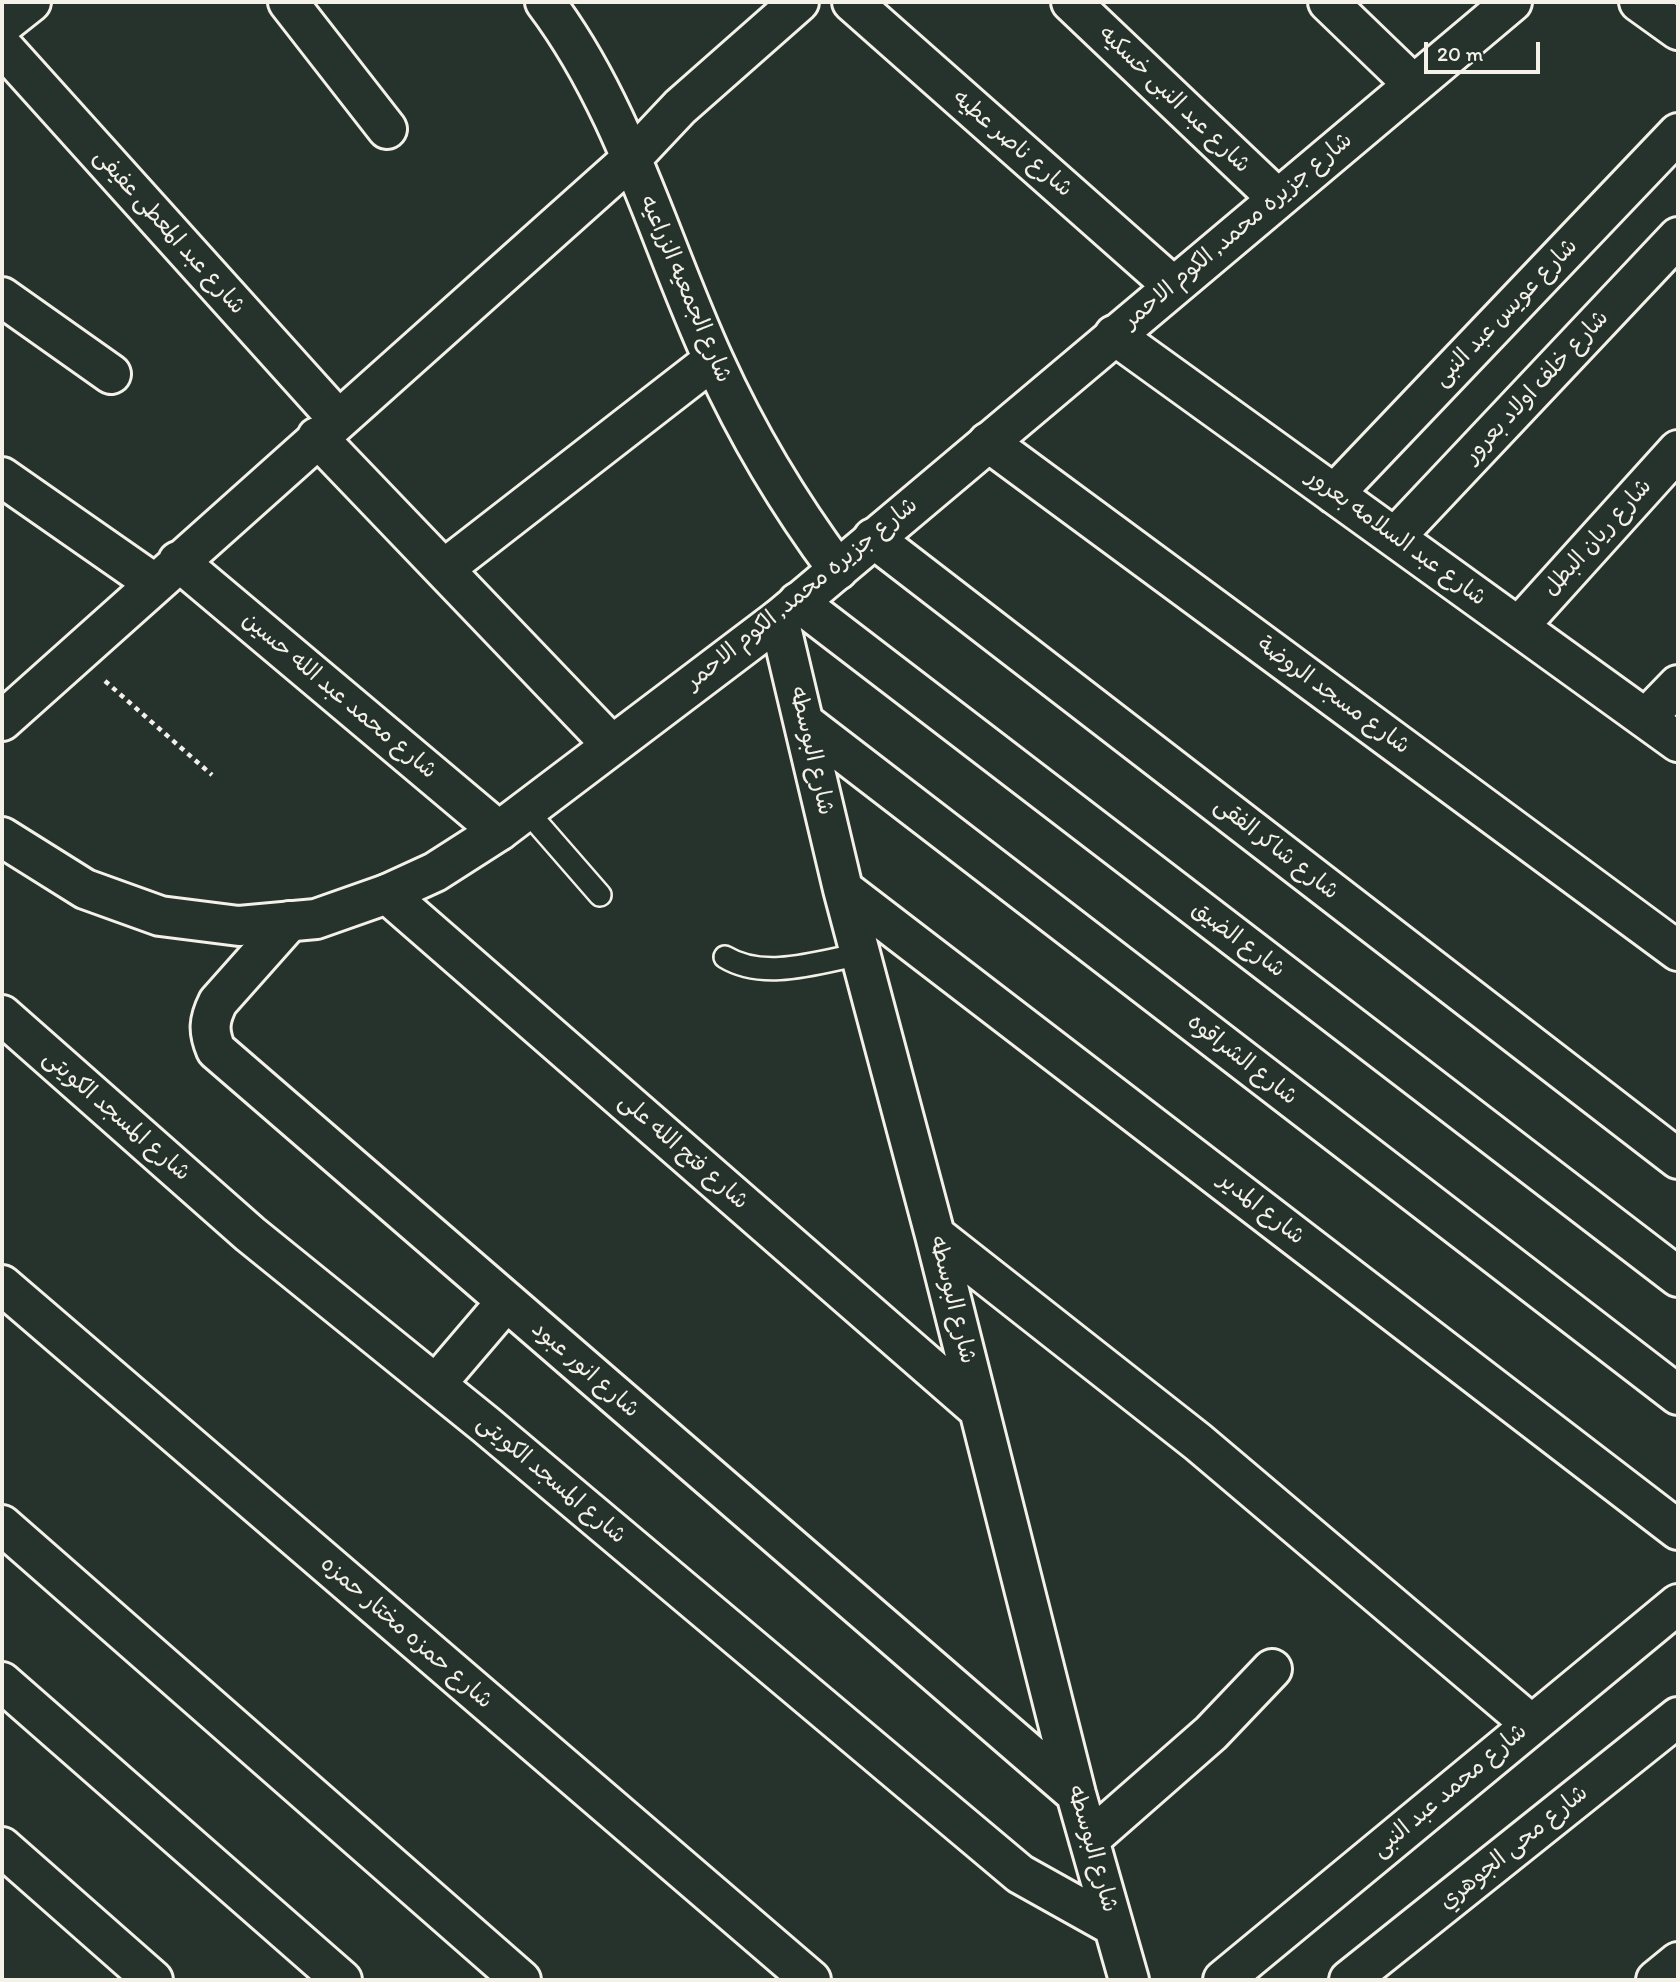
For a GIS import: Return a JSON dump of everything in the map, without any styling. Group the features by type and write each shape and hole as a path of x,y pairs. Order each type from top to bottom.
{"street":[{"path":"2,25 31,2"},
{"path":"288,2 387,129"},
{"name":"شارع الجمعيه الزراعيه","path":"545,2 589,67 631,159 713,360 749,433 789,504 838,570"},
{"path":"2,720 327,427 631,159 680,107 799,2"},
{"name":"شارع ناصر عطيه","path":"852,2 1173,286"},
{"name":"شارع عبد النبى خسكيه","path":"1071,2 1277,198"},
{"path":"1328,2 1413,84"},
{"name":"شارع جزيره محمد, الكوم الاحمر","path":"2,837 85,889 160,916 239,926 316,919 387,894 435,872 513,821 838,570 1512,2"},
{"path":"1639,2 1678,30"},
{"name":"شارع عبد المعطى عفيفى","path":"2,46 327,427 444,569 611,744"},
{"name":"شارع عويس عبد النبى","path":"1334,494 1678,133"},
{"name":"شارع خلف اولاد بعرور","path":"1395,537 1678,237"},
{"path":"2,297 111,374"},
{"name":"شارع عبد السلامه بعرور","path":"1114,335 1678,742"},
{"path":"444,569 713,360"},
{"name":"شارع مسجد الروضة","path":"988,442 1678,951"},
{"name":"شارع ريان البطل","path":"1519,626 1678,450"},
{"name":"شارع محمد عبد الله حسين","path":"2,477 166,572 513,821"},
{"name":"شارع شاكر الفقى","path":"873,538 1678,1159"},
{"name":"شارع البوسطه","path":"788,610 806,724 843,889 935,1236 1076,1794 1129,1980"},
{"name":"شارع الضيق","path":"788,610 1678,1277"},
{"path":"1646,718 1678,685"},
{"name":"شارع الشراقوه","path":"806,724 1678,1395"},
{"name":"شارع المدير","path":"843,889 1678,1530"},
{"name":"شارع فتح الله على","path":"387,894 979,1410"},
{"name":"شارع انور عبود","path":"290,921 218,1002 210,1017 209,1034 216,1050 1076,1794"},
{"name":"شارع المسجد الكويتى","path":"2,1015 250,1234 436,1384 1020,1874 1113,1926"},
{"path":"935,1236 1198,1442 1531,1724"},
{"name":"شارع حمزه مختار حمزه","path":"2,1285 811,1980"},
{"path":"436,1384 506,1302"},
{"path":"2,1525 521,1980"},
{"name":"شارع محمد عبد النبى","path":"1223,1980 1678,1604"},
{"path":"1089,1840 1211,1733 1272,1669"},
{"path":"2,1682 342,1980"},
{"name":"شارع محى الجوهري","path":"1349,1980 1678,1717"},
{"path":"2,1847 153,1980"},
{"path":"1656,1980 1678,1962"}],"lane":[{"path":"513,821 600,895"},
{"path":"725,957 739,966 755,969 794,967 861,954"}],"path":[{"path":"74,654 212,775"}]}
